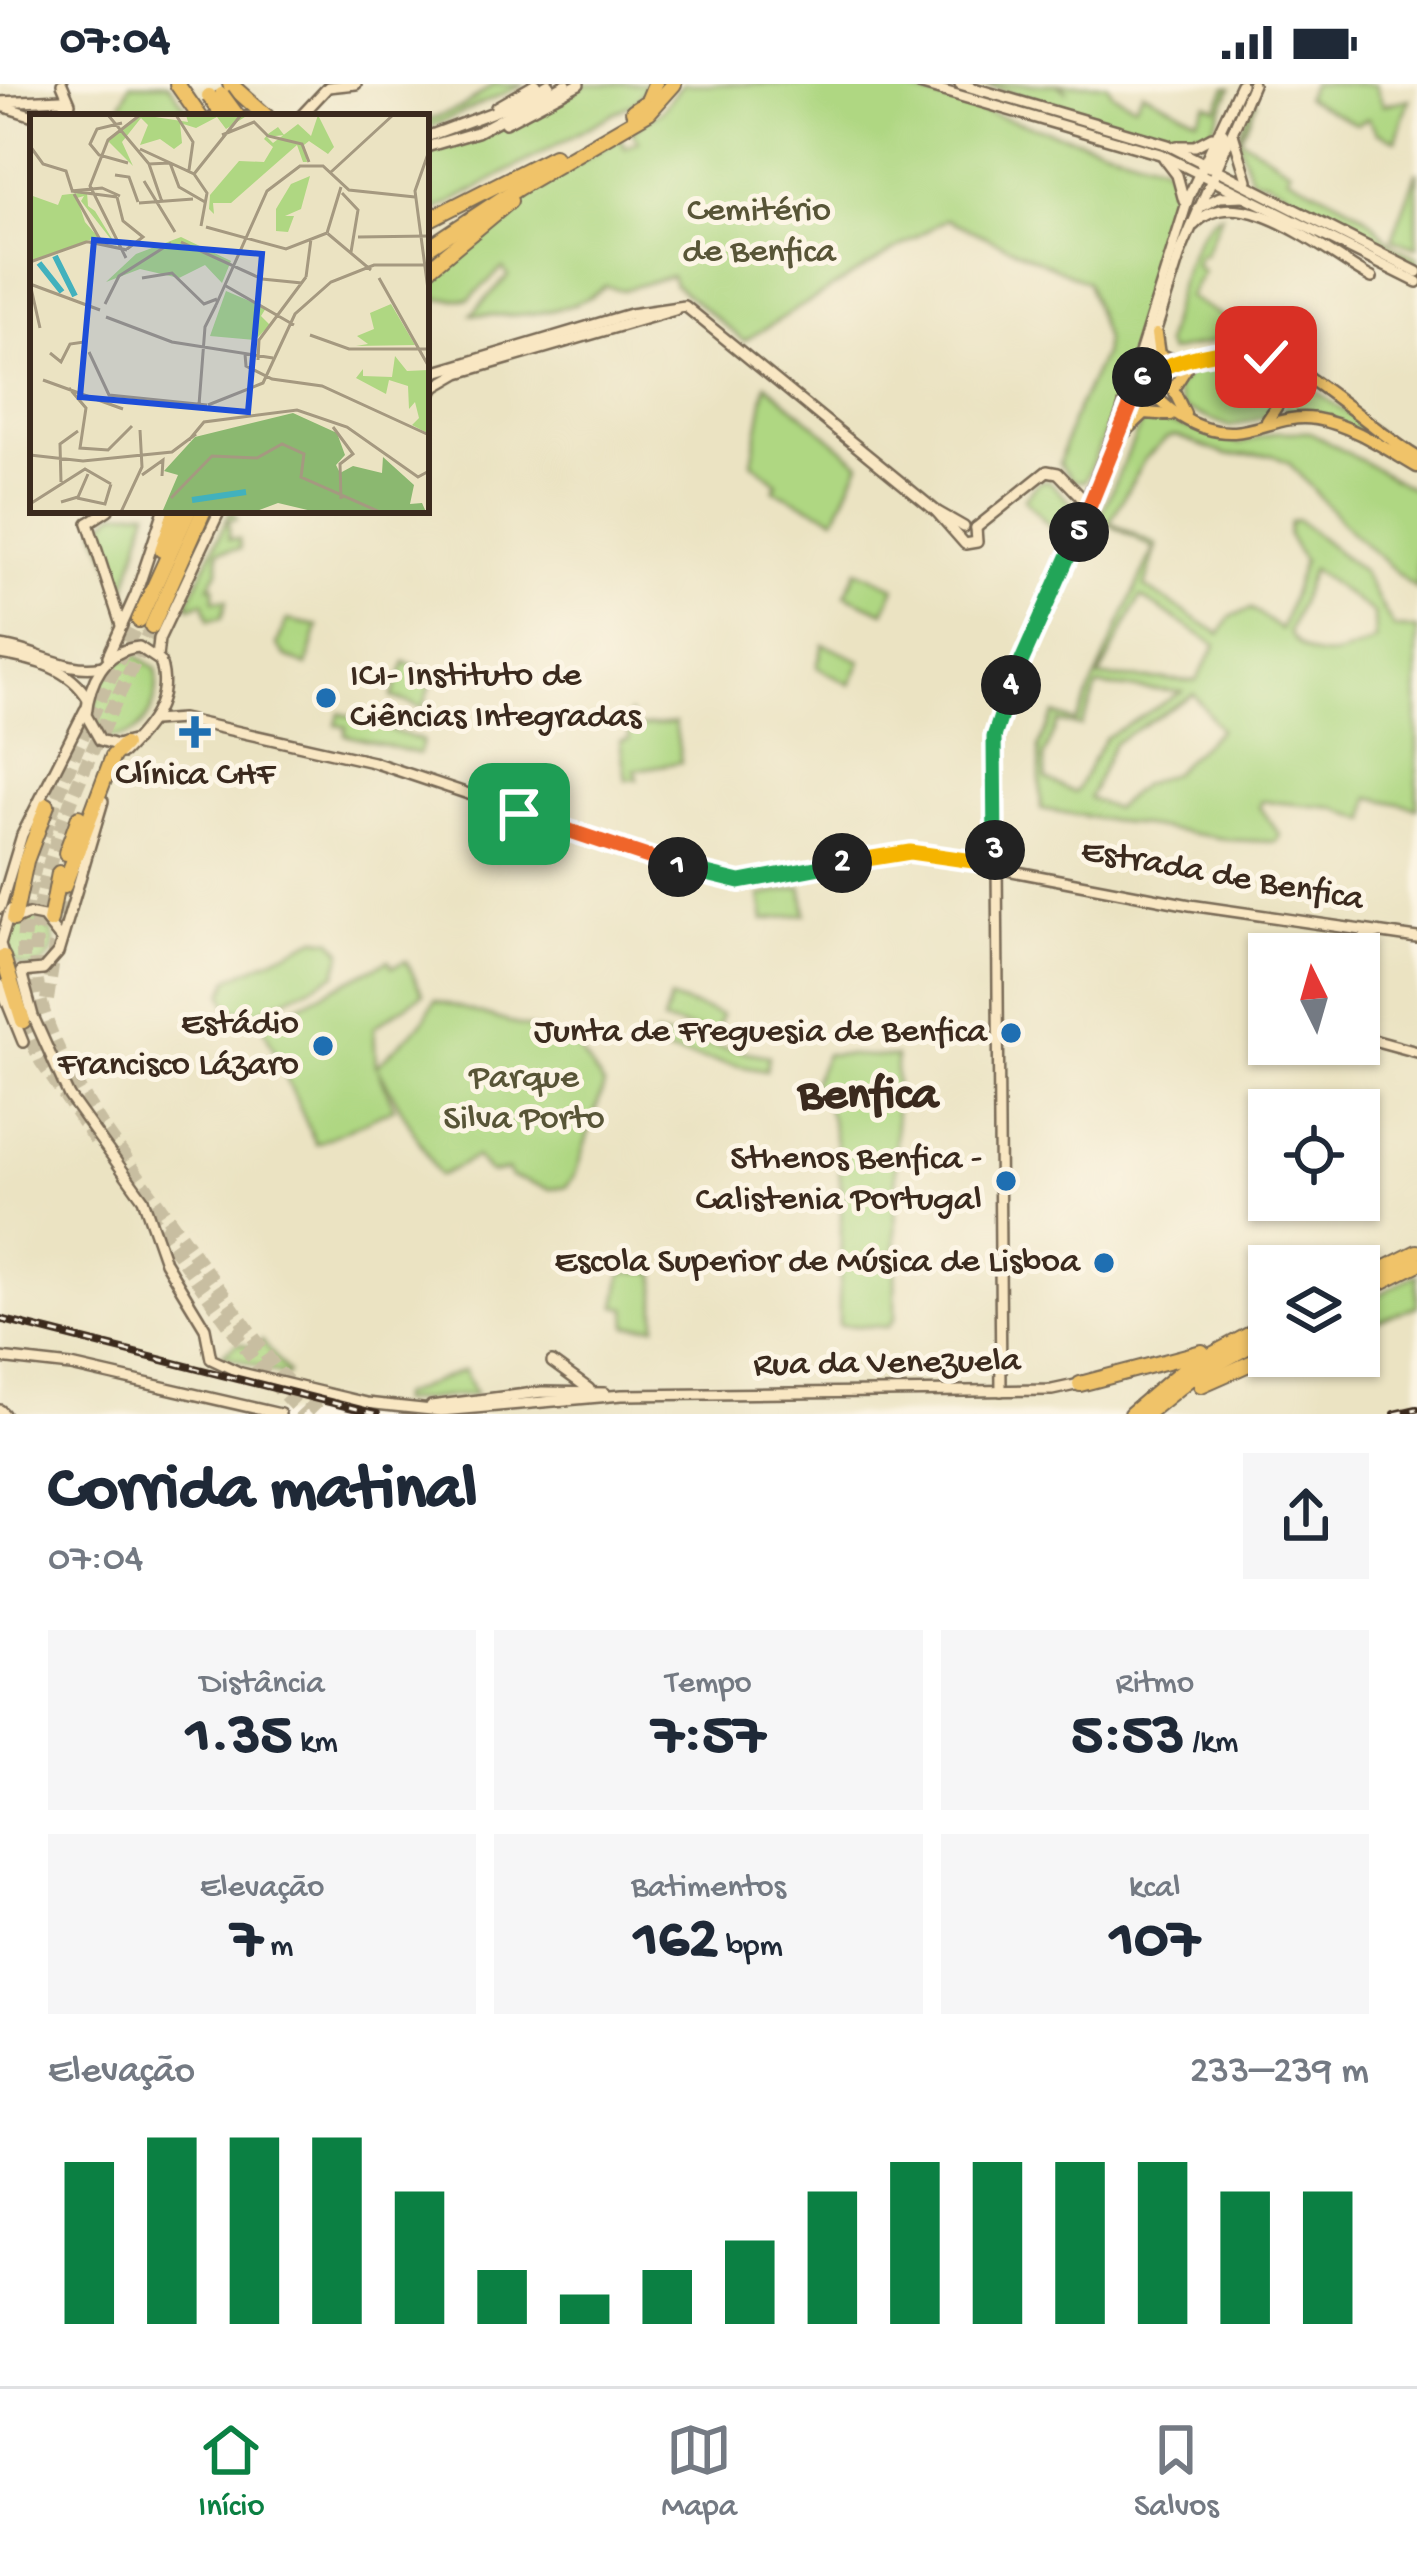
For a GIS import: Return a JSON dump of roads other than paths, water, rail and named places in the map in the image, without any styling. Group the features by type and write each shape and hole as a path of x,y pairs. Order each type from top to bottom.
{"highway":[{"path":"177,84 198,114"},
{"path":"429,238 644,105 655,84"},
{"path":"429,220 649,112 674,84"},
{"path":"214,89 235,114"},
{"path":"214,89 261,114"},
{"path":"429,247 556,160"},
{"path":"429,268 556,160"},
{"path":"144,620 175,513"},
{"path":"144,620 188,513"},
{"path":"144,620 172,583 210,513"},
{"path":"64,886 106,772 130,742"},
{"path":"6,927 44,805"},
{"path":"50,921 79,818"},
{"path":"2,953 23,1021"},
{"path":"1380,1270 1417,1252"},
{"path":"1380,1283 1417,1264"},
{"path":"1080,1384 1248,1338"},
{"path":"1146,1414 1189,1379 1248,1342"},
{"path":"1131,1414 1157,1388 1225,1346"},
{"path":"1201,1385 1248,1364"}],"main road":[{"path":"1156,334 1161,357 1192,360"},
{"path":"1185,418 1161,402 1143,376 1229,351 1266,357 1303,375 1380,435 1417,457"},
{"path":"1264,424 1279,410 1286,392 1281,374 1266,357"},
{"path":"1185,418 1173,385 1192,360"},
{"path":"1123,434 1144,413 1185,418 1230,433 1291,417 1326,422 1417,466"}],"street":[{"path":"42,114 50,102 52,84"},
{"path":"62,84 74,113"},
{"path":"303,114 328,87 356,84"},
{"path":"465,124 536,84"},
{"path":"429,136 549,84"},
{"path":"477,132 566,84"},
{"path":"429,147 522,117 579,84"},
{"path":"919,84 1164,149 1197,146 1216,134"},
{"path":"960,84 1164,149 1417,272"},
{"path":"1001,1391 994,864 998,717 1123,434 1240,84"},
{"path":"1070,546 1086,518 1096,477 1127,398 1183,212 1253,84"},
{"path":"0,104 50,102 74,113"},
{"path":"0,104 31,114"},
{"path":"1181,251 1198,208 1216,134 1230,109"},
{"path":"1235,123 1238,163 1268,217"},
{"path":"1164,149 1182,186 1183,212"},
{"path":"1198,208 1220,197 1251,193 1340,247 1417,282"},
{"path":"1190,229 1218,208 1244,208 1268,217 1372,278 1340,247"},
{"path":"429,374 676,304 696,314 936,511 966,530 1041,473 1054,471 1090,501"},
{"path":"429,398 435,387 454,374 624,324 696,314"},
{"path":"1127,398 1143,376 1143,347"},
{"path":"429,376 435,387"},
{"path":"1068,484 1084,486 1096,477"},
{"path":"101,513 88,524 119,605 121,626"},
{"path":"0,908 22,835 44,805 121,626 163,513"},
{"path":"21,972 35,973 55,960 115,764 153,721 163,695 159,639 211,513"},
{"path":"0,650 45,655 76,669 104,664 129,648 157,657"},
{"path":"0,650 58,670 80,686 95,736 130,742"},
{"path":"163,695 182,719"},
{"name":"Estrada de Benfica","path":"153,721 182,719 386,766 731,882 896,853 994,864 1190,905 1417,938"},
{"path":"59,938 50,921 36,914 6,927 2,953 21,972 69,1096 143,1199 165,1262 205,1328 211,1359 284,1383 416,1409 490,1410"},
{"path":"1346,928 1354,933"},
{"path":"1380,933 1384,932"},
{"path":"28,994 35,973"},
{"path":"0,985 22,1042"},
{"path":"1380,1042 1417,1052"},
{"path":"0,1358 71,1366 280,1414"},
{"path":"582,1399 570,1391 552,1362 568,1378 593,1391"},
{"path":"542,1392 554,1383 555,1369"},
{"path":"568,1378 570,1391"},
{"name":"Rua da Venezuela","path":"490,1410 516,1403 622,1395 1052,1390 1080,1384"},
{"path":"559,1399 570,1391"},
{"name":"Rua da Venezuela","path":"490,1410 542,1392 622,1395"},
{"path":"416,1409 490,1410"}],"tunnel":[{"path":"25,980 24,937 42,843 77,748 139,620"},
{"path":"152,626 89,759 51,858 35,954 40,999 57,1047 100,1123 279,1373 320,1414"},
{"path":"47,1000 64,886"},
{"path":"23,1021 41,1061 98,1144"},
{"path":"147,1210 264,1373 303,1414"}],"railway":[{"path":"0,1319 377,1414"},
{"path":"1395,1414 1417,1409"}],"place":[{"name":"ICI- Instituto de Ciências Integradas","path":"326,698"},
{"name":"Clínica CHF","path":"195,732"},
{"name":"Junta de Freguesia de Benfica","path":"1011,1033"},
{"name":"Estádio Francisco Lázaro","path":"323,1046"},
{"name":"Sthenos Benfica - Calistenia Portugal","path":"1006,1181"},
{"name":"Escola Superior de Música de Lisboa","path":"1104,1263"}],"district":[{"name":"Benfica","path":"868,1097"}],"park label":[{"name":"Cemitério de Benfica","path":"759,232"},
{"name":"Parque Silva Porto","path":"524,1100"}]}
